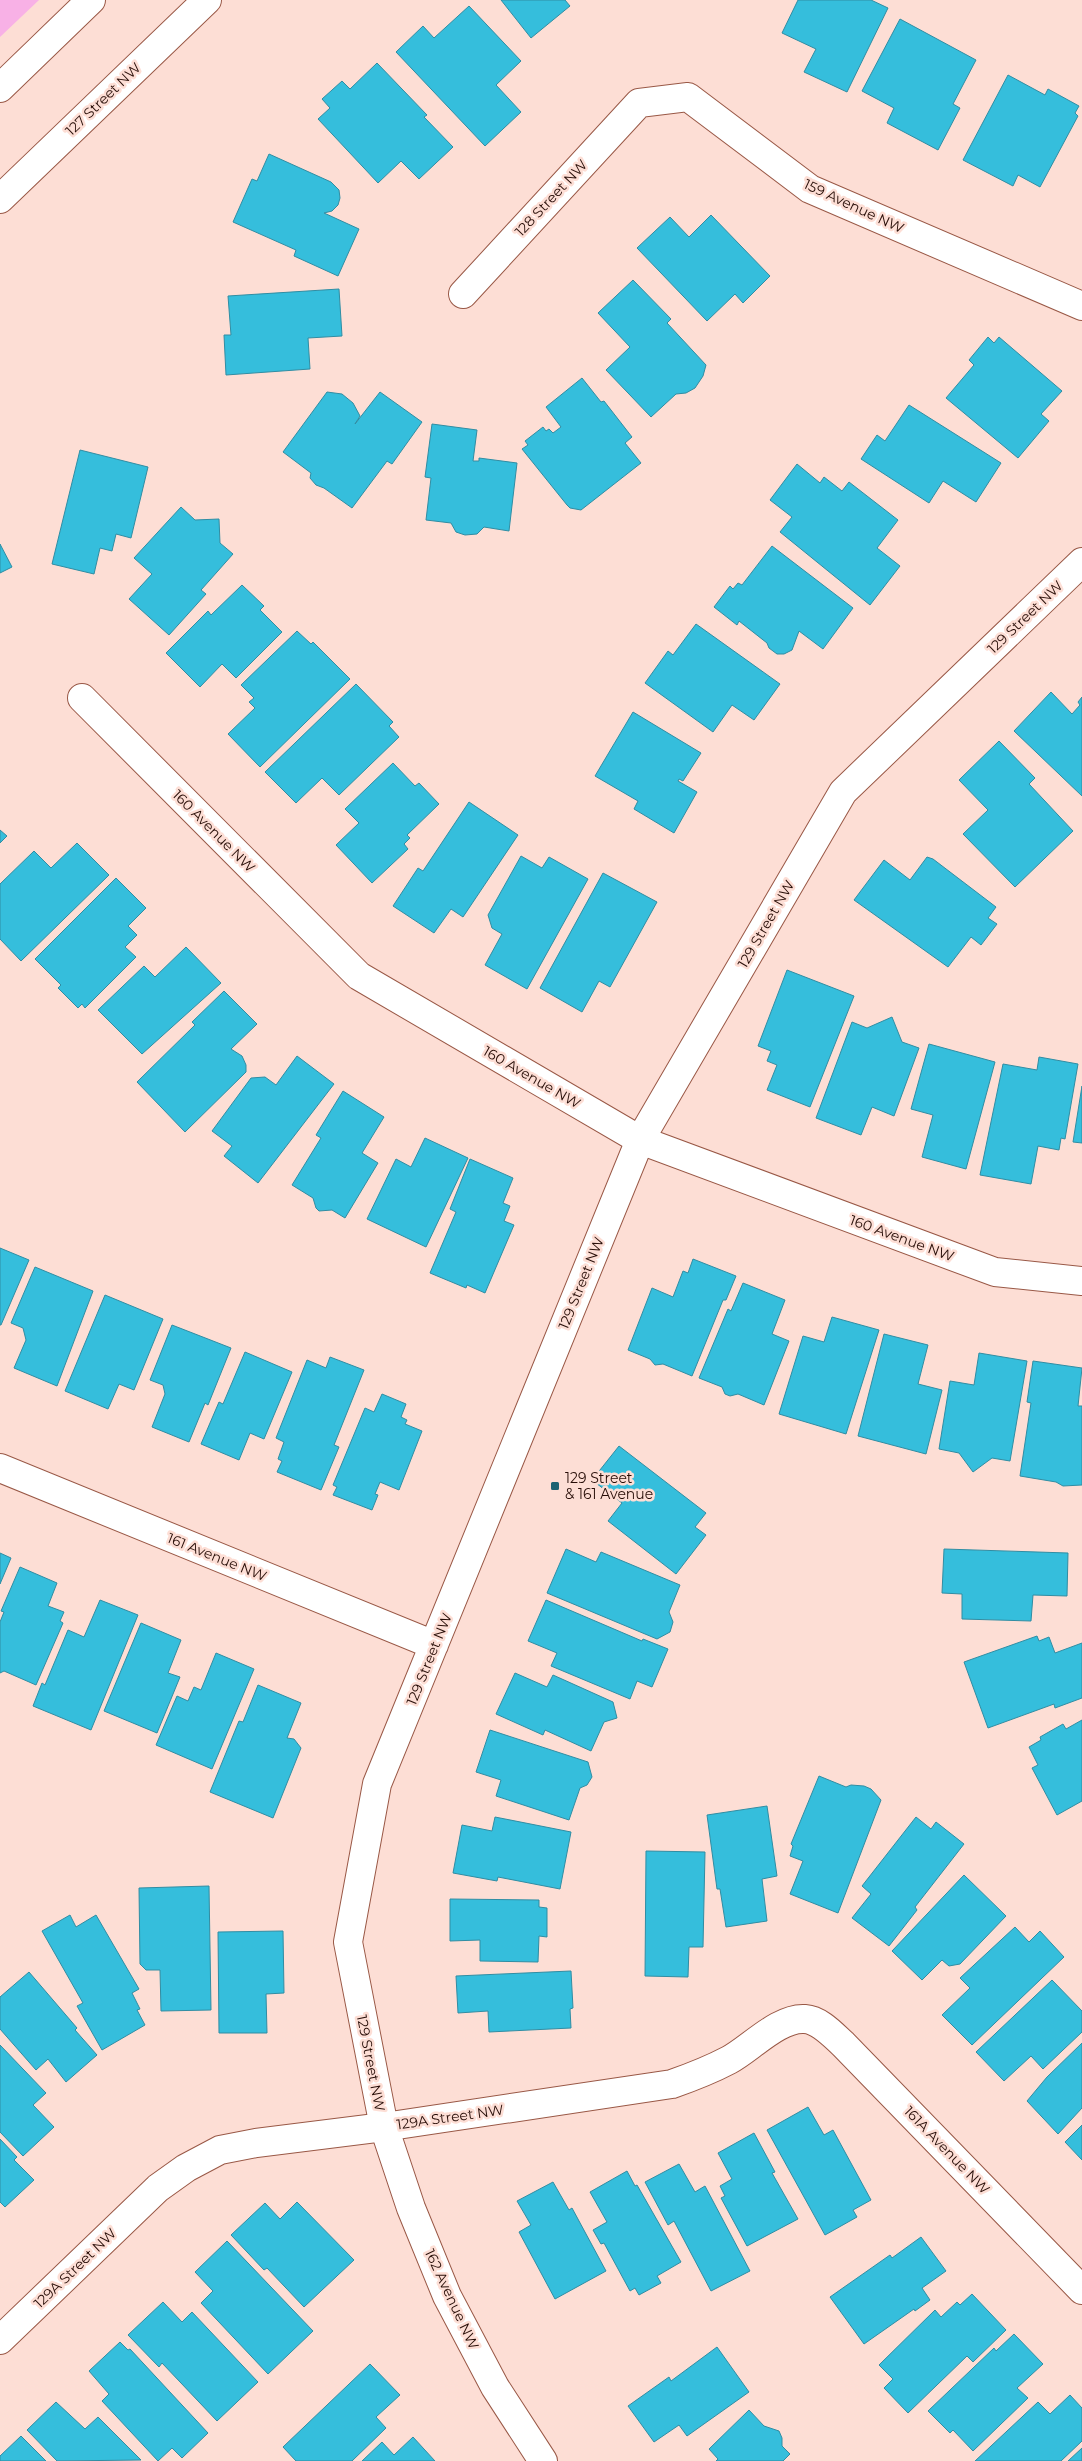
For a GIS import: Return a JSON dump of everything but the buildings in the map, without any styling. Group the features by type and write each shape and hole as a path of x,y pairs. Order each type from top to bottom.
{"street":[{"path":"0,88 91,0"},
{"name":"127 Street NW","path":"0,198 207,0"},
{"name":"159 Avenue NW","path":"639,103 688,97 810,189 1082,306"},
{"name":"128 Street NW","path":"463,294 639,103"},
{"name":"129 Street NW","path":"384,2127 348,1942 377,1784 640,1140 844,792 1082,562"},
{"name":"160 Avenue NW","path":"82,698 359,976 640,1140 995,1272 1082,1282"},
{"name":"161 Avenue NW","path":"0,1468 434,1645"},
{"name":"129A Street NW","path":"0,2340 158,2188 186,2168 220,2150 672,2084 731,2060 781,2025 805,2019"},
{"name":"161A Avenue NW","path":"805,2019 826,2028 843,2044 1082,2290"},
{"name":"162 Avenue NW","path":"384,2127 412,2208 447,2296 495,2387 543,2461"}],"shaded area":[{"path":"0,0 39,0 0,37"}],"place":[{"name":"129 Street & 161 Avenue","path":"555,1486"}]}
